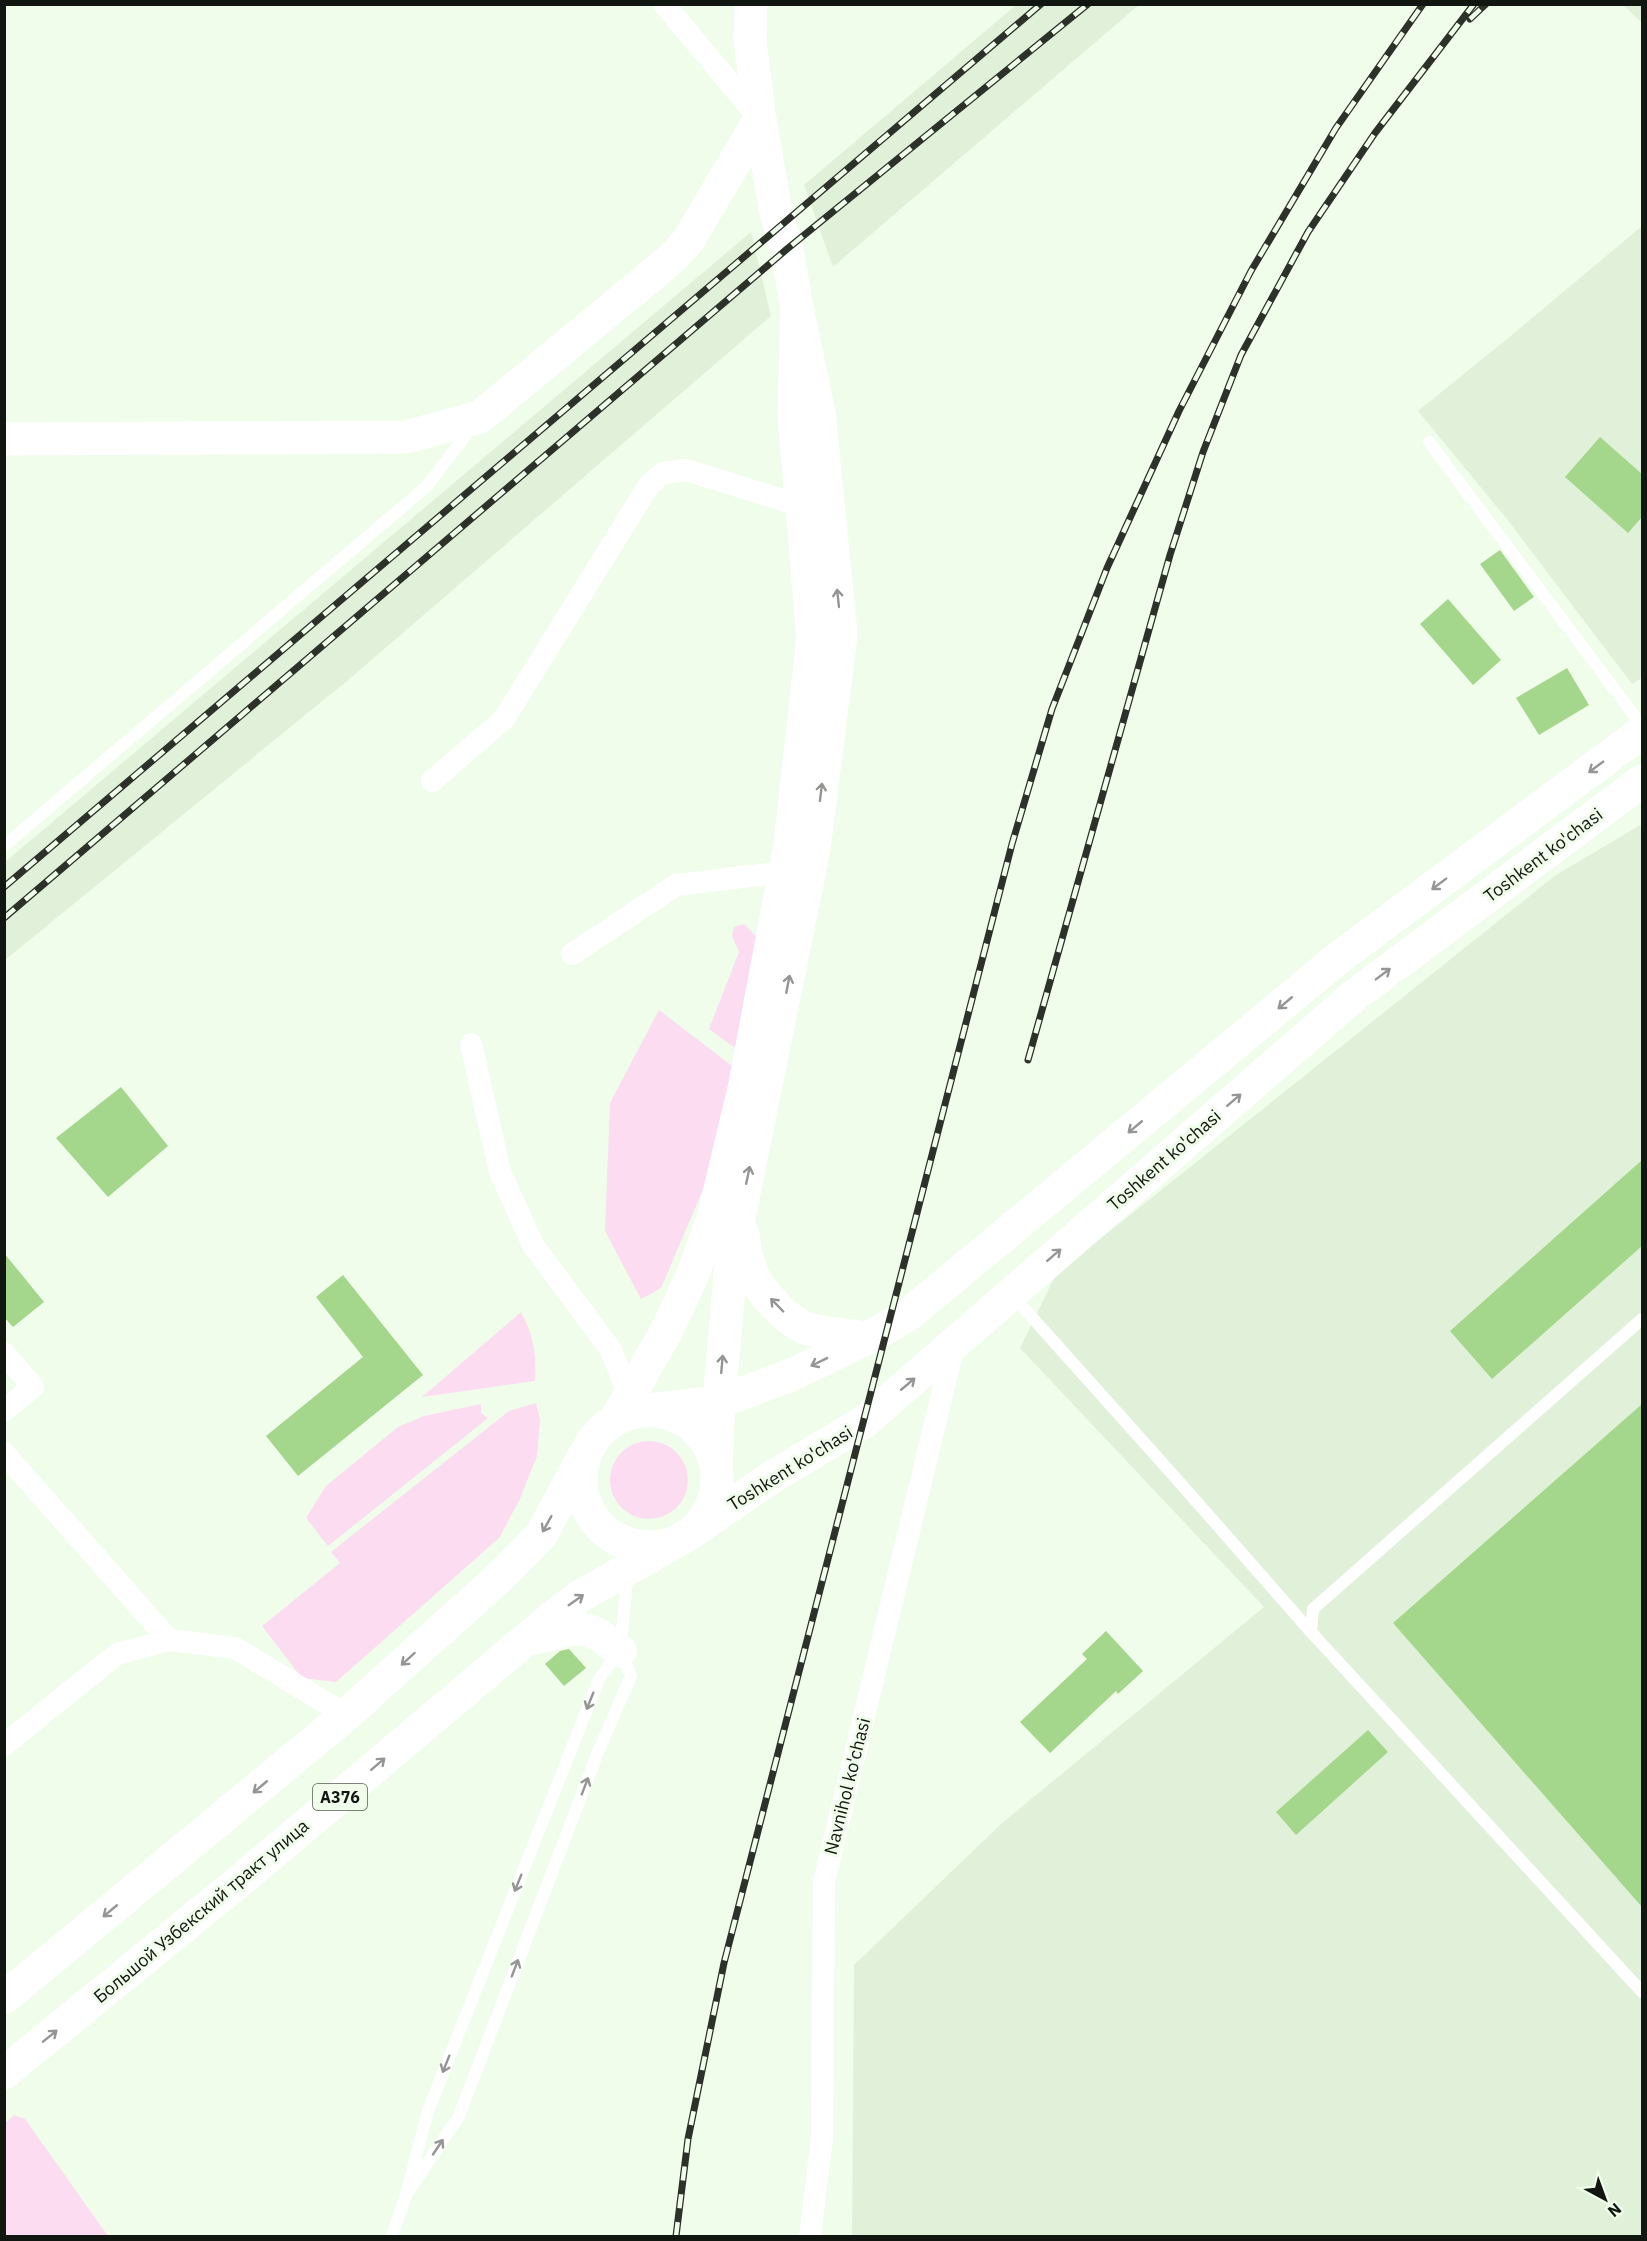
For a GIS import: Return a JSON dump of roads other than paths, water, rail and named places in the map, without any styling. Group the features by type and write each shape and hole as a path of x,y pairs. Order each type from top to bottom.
{"main road":[{"path":"4,1998 346,1715 525,1553 541,1535 592,1440 603,1428 630,1408 693,1274 713,1218 796,876 814,849 841,634 819,413 786,249 776,213 760,119 750,41 751,4"},
{"path":"4,439 406,437 480,417 670,260 688,241 760,119"},
{"path":"585,1454 580,1476 587,1508 592,1518 628,1557 647,1548 668,1545 686,1536 699,1526 709,1512 715,1497 718,1481 716,1464 719,1402 732,1252 765,1097 796,876 790,844 813,638 794,415 797,308"},
{"path":"630,1408 719,1402 791,1375 868,1338 908,1315 1337,959 1642,732"},
{"name":"Toshkent ko'chasi","path":"686,1536 772,1477 864,1422 1355,995 1642,781"},
{"path":"741,1210 744,1249 753,1275 779,1309 808,1329 868,1338"},
{"path":"630,1408 665,1412 683,1419 698,1431 710,1446 716,1464"},
{"name":"Большой Узбекский тракт улица","path":"4,2073 251,1871 521,1641 628,1557"},
{"path":"521,1641 579,1627 600,1635 620,1651"}],"street":[{"path":"664,4 760,119"},
{"path":"432,781 504,719 649,485 663,473 686,470 802,506"},
{"path":"572,954 676,885 796,876"},
{"path":"471,1044 500,1172 533,1245 610,1350 630,1408"},
{"name":"Navnihol ko'chasi","path":"810,2236 822,2138 824,1882 954,1345"},
{"path":"4,1353 33,1387 4,1411"},
{"path":"4,1452 169,1640"},
{"path":"4,1744 117,1654 169,1640 235,1648 346,1715"}],"lane":[{"path":"4,846 427,486 480,417"},
{"path":"1430,442 1642,726"},
{"path":"1010,1293 1311,1632 1642,1992"},
{"path":"1311,1632 1313,1609 1642,1319"},
{"path":"406,2195 459,2116 598,1752 631,1676 620,1651 628,1557"},
{"path":"392,2236 436,2089 599,1679 620,1651"}],"railway":[{"path":"4,887 1041,4"},
{"path":"4,918 787,249 1088,4"},
{"path":"676,2236 688,2139 724,1963 1012,844 1052,709 1107,568 1179,411 1251,271 1336,128 1423,4"},
{"path":"1028,1060 1170,555 1203,452 1241,355 1308,232 1375,133 1474,4"},
{"path":"1470,19 1486,4"}]}
